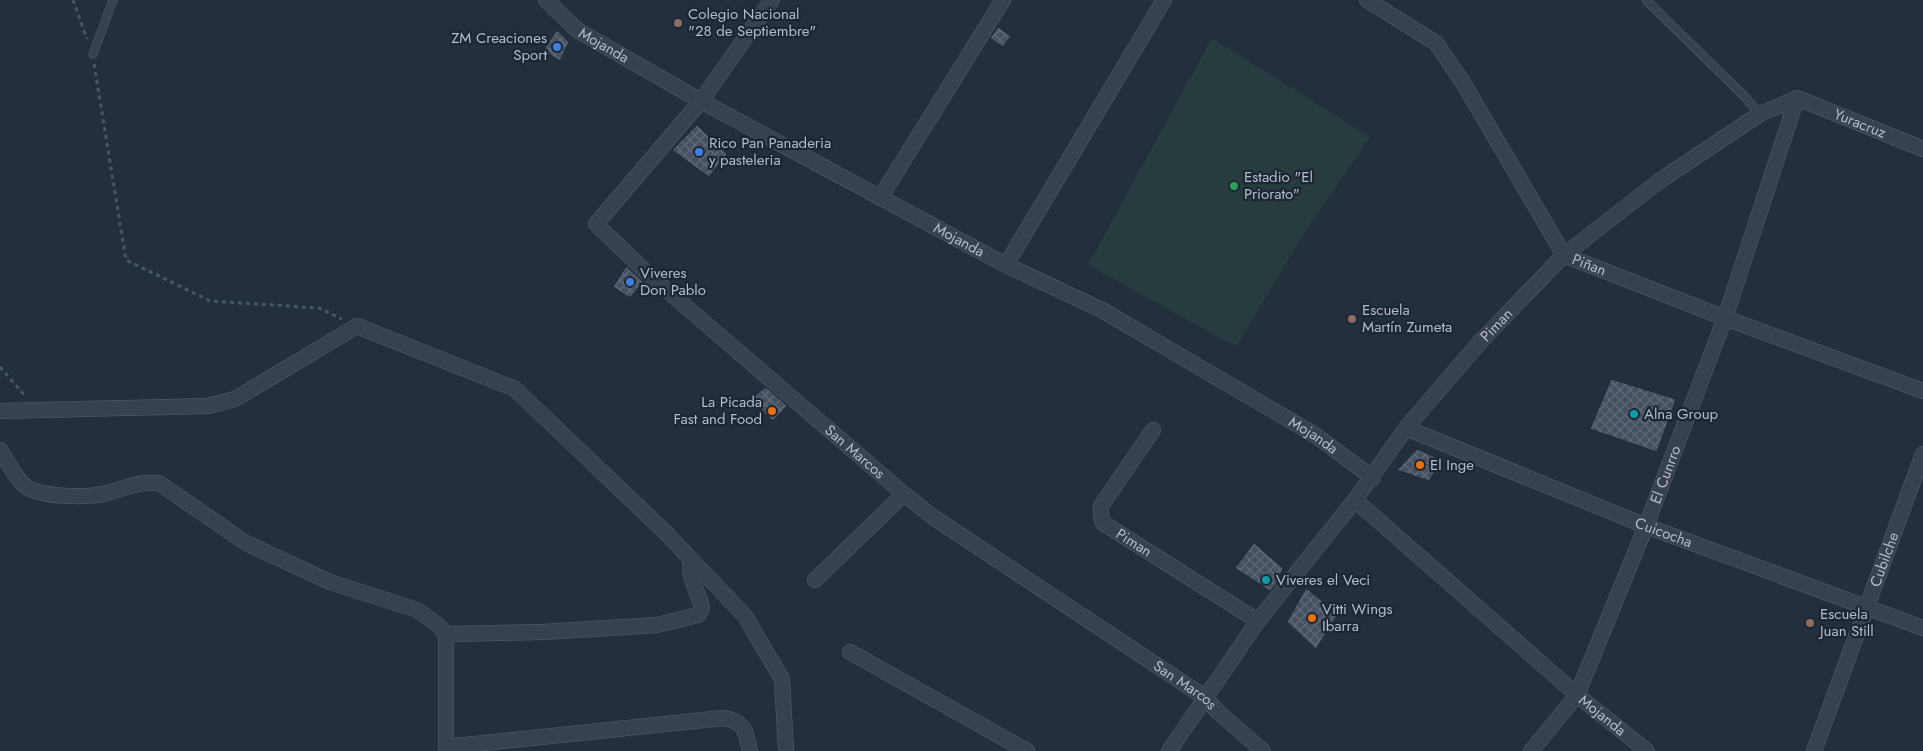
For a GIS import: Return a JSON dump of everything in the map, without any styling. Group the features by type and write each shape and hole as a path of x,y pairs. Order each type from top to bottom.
{"street":[{"name":"Mojanda","path":"546,0 577,30 701,101 880,198 1006,264 1102,310 1315,435 1372,478"},
{"path":"701,101 772,0"},
{"path":"880,198 1003,0"},
{"path":"1006,264 1164,0"},
{"name":"Piñan","path":"1366,0 1436,43 1462,81 1564,255 1725,318 1923,391"},
{"name":"Piman","path":"1169,751 1258,621 1356,500 1406,428 1480,342 1564,255 1658,182 1760,114 1797,98"},
{"name":"Yuracruz","path":"1797,98 1923,149"},
{"name":"El Cunrro","path":"1531,751 1577,695 1646,526 1725,318 1797,98"},
{"name":"San Marcos","path":"701,101 596,224 648,274 933,517 1206,698 1217,711 1263,751"},
{"path":"0,412 208,406 234,399 357,326 515,389 664,531 745,616 782,679 786,751"},
{"name":"Cuicocha","path":"1406,428 1646,526 1923,628"},
{"name":"Piman","path":"1153,430 1101,506 1100,515 1104,523 1258,621"},
{"path":"0,450 24,486 62,496 106,494 142,482 159,483 246,543 330,582 417,610 437,624 446,634 446,749 723,718 736,720 745,730 750,751"},
{"name":"Cubilche","path":"1814,751 1923,454"},
{"path":"816,580 904,494"},
{"name":"Mojanda","path":"1356,500 1577,695 1647,751"},
{"path":"446,634 543,632 657,625 685,620 698,616 702,608 700,595 690,575 691,561"},
{"path":"850,652 1027,751"}],"lane":[{"path":"92,54 113,0"},
{"path":"1646,0 1744,95 1760,114"}],"path":[{"path":"73,0 92,54 126,260 210,301 319,308 357,326"},
{"path":"0,367 38,412"}],"green space":[{"name":"Estadio \"El Priorato\"","path":"1212,38 1370,137 1303,235 1236,347 1088,265"}],"building":[{"path":"998,27 1011,36 1003,47 990,38"},
{"name":"ZM Creaciones Sport","path":"557,30 569,42 560,61 543,51"},
{"name":"Rico Pan Panaderia y pasteleria","path":"697,125 727,154 709,177 672,150"},
{"name":"Viveres Don Pablo","path":"626,266 643,282 630,298 613,287"},
{"name":"Alna Group","path":"1611,379 1676,399 1657,452 1590,429"},
{"name":"La Picada Fast and Food","path":"766,387 787,406 773,421 750,399"},
{"name":"El Inge","path":"1417,449 1442,460 1429,481 1397,470"},
{"name":"Viveres el Veci","path":"1254,543 1283,568 1278,581 1270,591 1235,568"},
{"name":"Vitti Wings Ibarra","path":"1306,588 1338,614 1316,649 1287,622"}],"place":[{"name":"Colegio Nacional \"28 de Septiembre\"","path":"678,23"},
{"name":"ZM Creaciones Sport","path":"557,47"},
{"name":"Rico Pan Panaderia y pasteleria","path":"699,152"},
{"name":"Estadio \"El Priorato\"","path":"1234,186"},
{"name":"Viveres Don Pablo","path":"630,282"},
{"name":"Escuela Martín Zumeta","path":"1352,319"},
{"name":"La Picada Fast and Food","path":"772,411"},
{"name":"Alna Group","path":"1634,414"},
{"name":"El Inge","path":"1420,465"},
{"name":"Viveres el Veci","path":"1266,580"},
{"name":"Vitti Wings Ibarra","path":"1312,618"},
{"name":"Escuela Juan Still","path":"1810,623"}]}
